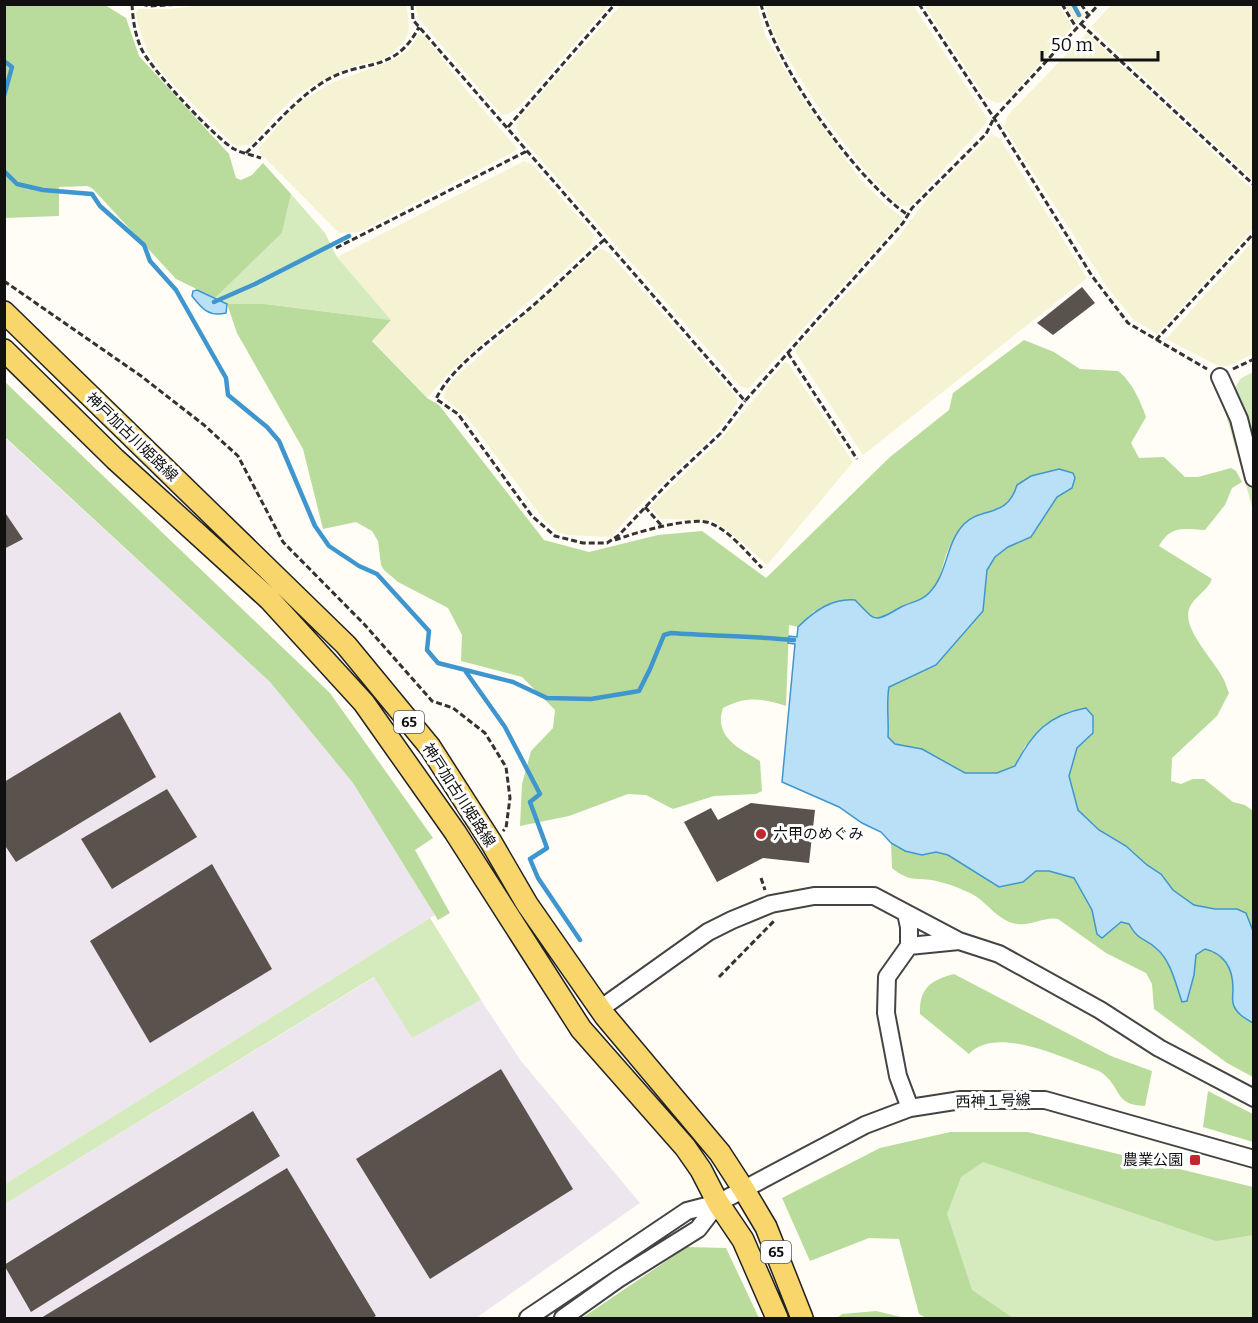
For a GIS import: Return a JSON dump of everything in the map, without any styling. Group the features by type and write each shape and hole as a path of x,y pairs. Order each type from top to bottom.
{"main road":[{"name":"神戸加古川姫路線","path":"4,312 346,645 430,747 527,904 600,1009 720,1153 766,1227 802,1318"},
{"name":"神戸加古川姫路線","path":"4,350 115,459 269,599 364,703 455,832 581,1029 685,1147 701,1170 718,1203 743,1240 777,1318"}],"street":[{"path":"1220,377 1239,419 1254,478"},
{"path":"600,1009 708,932 732,920 771,904 813,896 874,896 959,940 999,954 1100,1010 1159,1048 1254,1098"},
{"path":"906,913 909,946 887,977 886,1013 898,1076 910,1108"},
{"path":"909,946 959,940"},
{"name":"西神１号線","path":"718,1203 865,1125 910,1108 962,1100 1045,1100 1254,1159"},
{"path":"528,1318 687,1211 718,1203"},
{"path":"562,1318 618,1279 698,1229 718,1203"}],"path":[{"path":"132,4 134,29 142,52 163,79 205,123 233,148 261,158"},
{"path":"142,4 149,6 184,4"},
{"path":"412,4 413,20 745,401"},
{"path":"508,127 615,4"},
{"path":"761,4 776,46 827,127 864,175 892,205 908,215"},
{"path":"919,4 994,118 1092,276 1128,323 1220,377 1254,359"},
{"path":"1062,4 1077,29"},
{"path":"1082,4 1089,16"},
{"path":"608,543 619,535 670,481 722,433 745,401 903,223 912,208 986,134 994,118 1099,4"},
{"path":"1082,24 1254,185"},
{"path":"246,153 296,101 327,79 358,68 383,63 403,50 414,37 419,26"},
{"path":"336,248 527,151"},
{"path":"1156,340 1254,233"},
{"path":"604,240 530,308 459,368 442,387 436,399 458,414 532,516 555,536 583,543 608,543 636,532 663,526 708,522 728,535 762,568"},
{"path":"4,281 141,376 204,424 238,456 283,542 364,624 432,701 453,708 485,733 506,766 510,798 506,828 490,842"},
{"path":"788,353 857,459"},
{"path":"645,507 663,526"},
{"path":"719,977 776,919 761,878"}],"shaded area":[{"path":"622,4 757,5 765,35 800,95 860,179 887,206 902,217 902,220 749,388 739,385 520,136 517,129 521,116"},
{"path":"200,5 407,5 409,29 406,39 392,54 381,60 350,67 298,94 251,144 239,146 233,144 163,74 148,52 138,25 136,13 138,9 171,9"},
{"path":"415,5 609,5 518,108 506,115 500,113 419,19"},
{"path":"765,5 913,5 987,121 910,206 902,206 893,200 863,168 825,118 779,44"},
{"path":"924,5 1059,5 1071,29 1010,96 996,103 985,97"},
{"path":"1065,5 1078,5 1084,16 1076,22"},
{"path":"1111,5 1253,5 1253,180 1091,27"},
{"path":"1087,33 1253,190 1253,229 1157,334 1133,319 1107,287 1004,127 1008,115"},
{"path":"419,34 425,37 517,150 359,232 339,233 260,153 259,148 296,105 331,83 394,60 408,50"},
{"path":"994,135 1000,139 1087,278 863,455 795,350 896,240 929,196 990,136"},
{"path":"524,161 532,164 594,235 591,246 451,371 427,398 372,340 391,320 337,257"},
{"path":"1253,241 1253,354 1228,366 1218,366 1166,339"},
{"path":"602,249 609,253 737,398 737,404 717,431 633,512 611,537 567,535 558,532 544,520 466,416 443,397 455,378"},
{"path":"785,362 788,363 853,462 767,565 713,520 661,519 650,507 721,439"},
{"path":"4,437 270,682 353,783 435,915 5,1184"},
{"path":"375,977 412,1037 481,1000 521,1061 640,1203 476,1318 5,1318 5,1204"}],"green space":[{"path":"5,5 105,5 126,18 139,56 229,154 236,178 241,180 252,175 263,163 291,194 282,233 215,298 176,279 88,186 59,187 59,216 5,218"},
{"path":"291,194 325,233 337,257 391,320 266,304 227,304 215,298 282,233"},
{"path":"227,304 265,304 391,320 372,341 427,398 439,405 544,540 589,552 658,535 702,531 766,578 890,457 949,410 953,393 1024,340 1054,352 1080,369 1118,371 1131,386 1146,417 1131,443 1139,458 1164,457 1185,477 1198,477 1231,468 1236,471 1242,482 1232,488 1225,505 1205,530 1173,531 1159,546 1212,579 1191,605 1188,617 1200,645 1220,672 1229,693 1217,716 1172,758 1171,781 1181,784 1193,779 1204,779 1233,802 1245,805 1253,811 1253,931 1237,909 1215,909 1194,905 1173,890 1161,873 1147,865 1126,846 1099,830 1078,810 1069,776 1077,748 1093,733 1094,727 1025,746 1015,766 997,773 965,773 922,749 895,744 888,737 889,687 936,665 983,611 987,570 995,557 1008,547 1031,537 1057,497 1072,488 1059,469 1031,476 1017,485 1003,506 979,515 970,522 953,541 937,582 922,598 878,617 869,617 864,609 814,611 798,627 789,625 786,706 770,701 747,700 723,708 721,718 722,727 730,741 760,761 762,791 756,794 714,796 673,809 646,795 628,794 569,816 520,826 522,784 531,751 553,728 555,710 522,677 461,661 462,635 448,608 398,582 384,570 381,565 378,541 372,531 356,522 323,529 303,449 237,333"},
{"path":"1253,372 1253,510 1224,408 1240,379"},
{"path":"4,381 330,693 433,838 415,850 450,913 438,920 353,783 270,682 5,437"},
{"path":"891,843 905,851 922,855 936,852 948,855 999,887 1023,882 1036,871 1049,871 1074,878 1092,910 1097,934 1103,937 1121,922 1129,924 1139,937 1162,954 1182,1002 1188,1001 1196,955 1204,949 1217,954 1226,963 1231,974 1234,1007 1253,1023 1253,1077 1227,1063 1154,1009 1152,984 1146,973 1106,953 1058,919 1053,918 1028,924 1010,922 963,890 933,880 910,878 899,873 892,868"},
{"path":"430,918 481,1000 412,1038 374,977 5,1204 5,1184"},
{"path":"954,974 1111,1056 1152,1071 1145,1106 1127,1102 1107,1077 1099,1071 1033,1047 997,1042 981,1046 969,1054 920,1014 922,998 928,986"},
{"path":"1208,1091 1253,1114 1253,1142 1203,1127"},
{"path":"950,1132 1028,1132 1253,1187 1253,1235 1216,1241 983,1162 961,1177 947,1214 972,1290 1013,1318 926,1318 919,1314 899,1239 869,1238 810,1261 782,1198 880,1148"},
{"path":"973,1150 1253,1218 1253,1318 962,1318 935,1200"},
{"path":"687,1247 726,1248 759,1318 582,1318"},
{"path":"876,1311 905,1318 837,1318 842,1314"}],"water":[{"path":"197,290 227,304 226,313 210,313 203,308 192,296 193,291"},
{"path":"1059,469 1073,473 1075,478 1072,488 1057,497 1031,537 1008,547 995,557 987,570 983,611 936,665 889,687 888,737 895,744 922,749 965,773 997,773 1015,766 1035,735 1051,721 1061,715 1086,708 1093,716 1093,733 1077,748 1069,776 1078,810 1099,830 1126,846 1161,874 1173,890 1194,905 1215,909 1237,909 1246,913 1253,931 1253,1023 1234,1007 1231,975 1223,958 1205,949 1196,955 1194,975 1187,1001 1182,1002 1162,954 1139,937 1129,924 1121,922 1102,938 1097,934 1092,910 1074,878 1049,871 1036,871 1023,882 999,887 948,855 936,852 922,855 905,851 891,843 881,832 862,823 839,807 782,782 795,644 788,643 789,636 797,637 798,627 804,621 831,603 855,600 871,616 879,618 923,598 940,577 953,541 964,524 978,515 1001,508 1013,496 1017,485 1031,476"}],"building":[{"path":"1082,287 1095,303 1053,335 1037,323"},
{"path":"4,511 23,539 4,549"},
{"path":"120,712 156,777 16,862 4,844 4,782"},
{"path":"167,789 197,837 112,889 81,839"},
{"path":"751,803 815,810 809,863 763,858 717,882 684,822 711,808 718,820"},
{"path":"212,864 272,969 150,1043 90,941"},
{"path":"501,1069 573,1189 430,1279 356,1159"},
{"path":"253,1111 280,1156 31,1312 4,1265"},
{"path":"287,1168 376,1316 372,1318 41,1318"}],"waterway":[{"path":"1073,4 1079,15"},
{"path":"4,61 12,67 4,96"},
{"path":"4,171 17,184 43,190 92,194 100,206 144,245 150,261 176,290 226,378 228,395 267,427 279,441 315,526 329,546 359,566 377,574 429,631 427,650 438,663 513,682 547,698 591,699 639,691 664,635 671,633 794,640"},
{"path":"214,302 255,284 349,236"},
{"path":"466,672 505,727 540,794 530,802 547,848 530,859 538,878 580,940"}],"place":[{"name":"六甲のめぐみ","path":"761,834"},
{"name":"農業公園","path":"1195,1160"}]}
